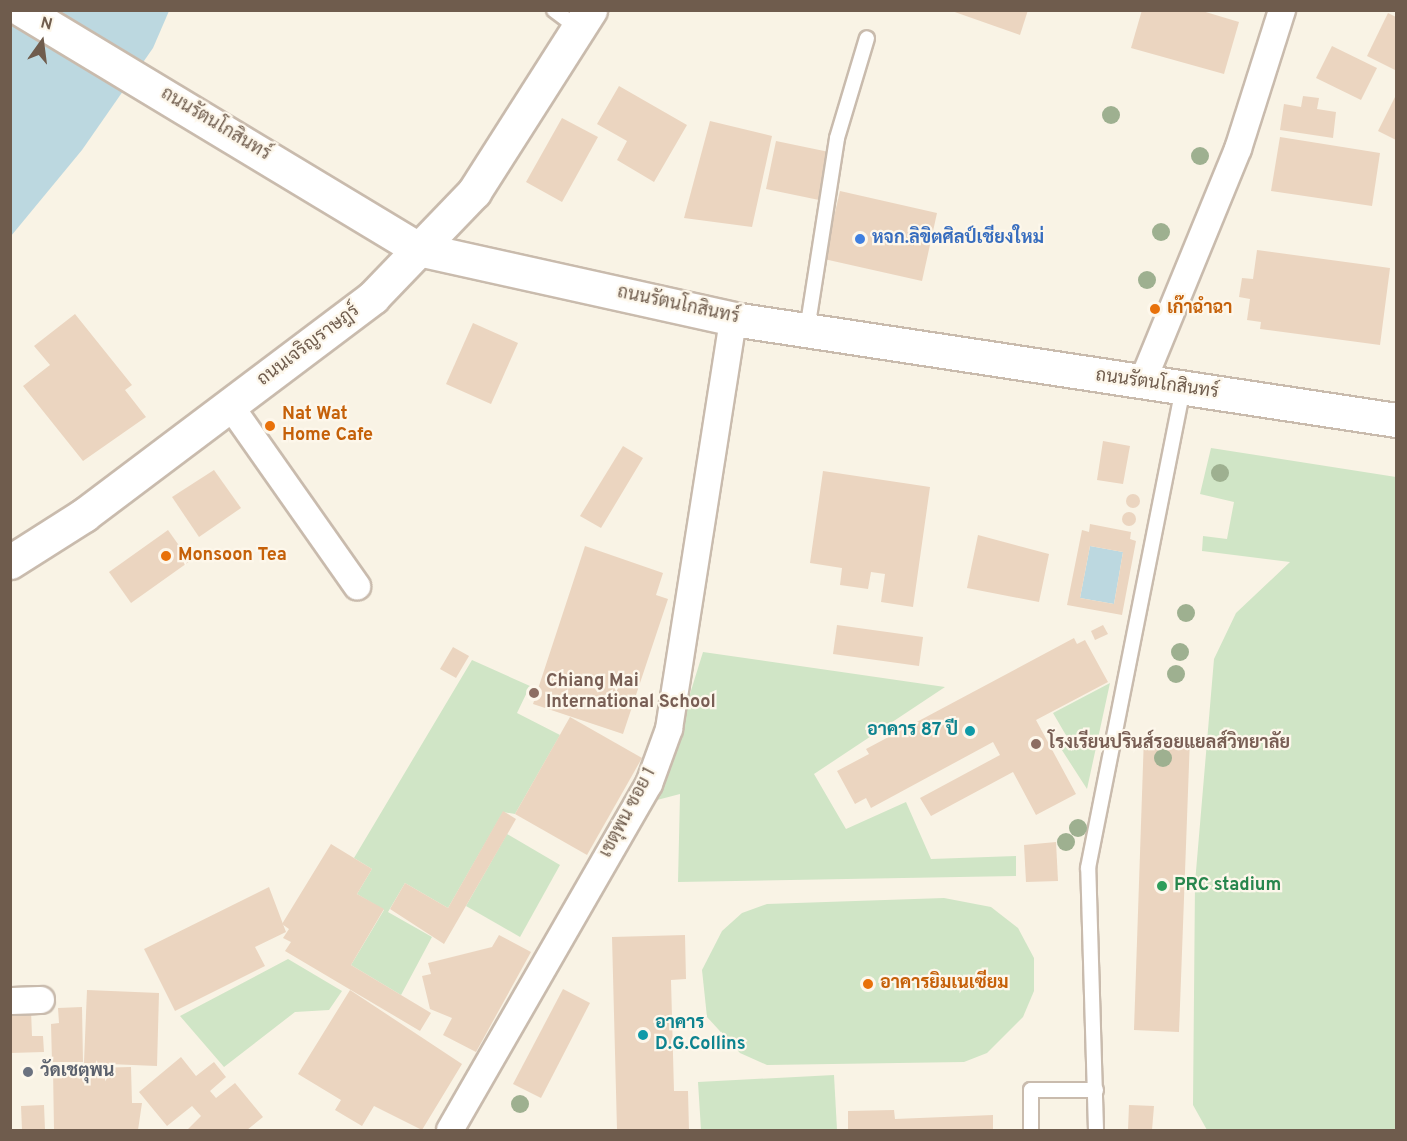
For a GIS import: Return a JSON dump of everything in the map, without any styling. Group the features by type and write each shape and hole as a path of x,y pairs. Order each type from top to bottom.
{"street":[{"name":"ถนนรัตนโกสินทร์","path":"22,10 258,150 418,249 733,319 1396,420"},
{"path":"1142,383 1238,149 1282,10"},
{"name":"ถนนเจริญราษฎร์","path":"10,562 84,515 229,404 322,341 418,249 474,192 574,16"},
{"name":"เชตุพน ซอย 1","path":"450,1131 649,784 669,729 733,319"},
{"path":"229,404 357,586"},
{"path":"10,1001 41,1000"}],"lane":[{"path":"807,330 837,138 867,38"},
{"path":"1096,1131 1088,868 1183,389"},
{"path":"1031,1131 1031,1090 1096,1090"}],"green space":[{"path":"1211,448 1396,477 1396,1130 1207,1130 1193,1105 1195,883 1214,659 1236,613 1290,562 1202,551 1203,536 1227,539 1234,502 1200,494"},
{"path":"703,652 945,687 814,774 846,829 906,802 931,859 1016,856 1016,876 678,882 680,794 657,800"},
{"path":"472,660 530,686 517,713 560,735 515,814 503,812 448,908 405,883 388,912 432,937 401,995 351,965 384,910 357,894 372,869 354,858"},
{"path":"1110,683 1087,789 1058,744 1067,737 1053,713"},
{"path":"507,834 560,865 520,937 466,906"},
{"name":"อาคารยิมเนเซียม","path":"944,898 991,907 1018,928 1034,958 1034,991 1023,1017 987,1053 964,1062 767,1065 740,1053 707,1017 702,970 722,931 742,913 767,904"},
{"path":"288,959 342,991 329,1010 295,1012 224,1067 180,1016"},
{"path":"834,1075 837,1130 701,1130 698,1082"}],"water":[{"path":"11,11 169,11 153,48 82,150 11,236"},
{"path":"1090,546 1123,552 1114,604 1080,598"}],"building":[{"path":"949,10 1028,10 1020,35"},
{"path":"1142,10 1199,10 1239,22 1224,74 1131,48"},
{"path":"1388,13 1396,17 1395,70 1367,56"},
{"path":"1332,46 1377,68 1361,100 1316,78"},
{"path":"619,86 687,125 654,182 617,160 627,141 597,124"},
{"path":"1396,95 1396,140 1378,131"},
{"path":"1303,96 1319,98 1317,109 1336,112 1333,138 1280,130 1284,104 1301,107"},
{"path":"562,118 598,137 562,202 526,182"},
{"path":"710,121 772,136 752,227 684,218"},
{"path":"1280,137 1380,153 1372,206 1271,191"},
{"path":"776,141 829,152 819,200 766,189"},
{"path":"840,191 937,213 922,281 824,259"},
{"path":"1257,250 1390,268 1380,345 1260,329 1261,322 1247,320 1250,299 1239,297 1242,278 1253,279"},
{"path":"75,314 132,385 125,390 146,417 83,461 23,386 50,365 34,346"},
{"path":"473,323 518,343 491,404 446,384"},
{"path":"1103,441 1130,446 1123,484 1097,480"},
{"path":"623,446 643,458 601,528 580,516"},
{"path":"214,470 241,508 199,537 172,497"},
{"path":"823,471 930,487 913,607 881,602 885,574 871,572 868,589 840,585 842,568 810,563"},
{"path":"1130,494 1136,494 1140,501 1136,508 1130,508 1126,504 1126,498"},
{"path":"1126,512 1132,512 1136,519 1132,526 1126,526 1122,522 1122,516"},
{"path":"1090,524 1131,532 1130,539 1136,541 1122,615 1067,605 1082,530 1089,532","holes":["1090,546 1123,552 1114,604 1080,598"]},
{"path":"168,530 190,561 131,603 109,572"},
{"path":"978,535 1049,554 1039,602 967,588"},
{"path":"585,546 663,573 656,595 668,599 623,734 533,704"},
{"path":"837,625 923,637 919,666 833,654"},
{"path":"1103,625 1108,634 1095,640 1091,631"},
{"name":"อาคาร 87 ปี","path":"1074,638 1077,644 1085,640 1108,682 1036,720 1076,794 1036,815 1013,772 931,816 920,798 1000,755 993,742 871,808 866,798 855,804 837,771 869,754 866,749"},
{"path":"453,647 469,656 456,678 440,669"},
{"path":"570,717 642,758 587,855 515,814"},
{"name":"PRC stadium","path":"1144,736 1190,738 1179,1032 1134,1030"},
{"path":"503,811 516,819 444,944 390,909 405,883 448,908"},
{"path":"1056,842 1058,881 1026,882 1024,845"},
{"path":"331,844 372,869 357,894 384,909 351,965 431,1013 420,1031 285,951 291,942 283,938 289,929 282,924"},
{"path":"269,887 286,932 255,947 265,966 175,1011 144,949"},
{"path":"499,935 531,952 476,1052 443,1035 452,1018 430,1009 422,976 431,974 428,963 492,947"},
{"name":"อาคาร D.G.Collins","path":"685,935 686,979 671,980 674,1091 688,1091 689,1130 617,1130 612,937"},
{"path":"563,989 590,1003 541,1098 513,1084"},
{"path":"87,990 159,993 157,1066 84,1063"},
{"path":"350,990 462,1064 422,1130 374,1106 362,1126 335,1110 341,1100 298,1074"},
{"path":"82,1007 83,1062 52,1062 51,1024 59,1023 58,1008"},
{"path":"31,1010 32,1036 43,1036 44,1052 10,1053 10,1011"},
{"path":"181,1057 196,1076 214,1062 226,1077 210,1091 216,1098 235,1083 263,1117 247,1130 187,1130 201,1116 192,1106 167,1126 139,1092"},
{"path":"131,1067 132,1103 142,1103 138,1130 54,1130 53,1069"},
{"path":"44,1105 45,1130 22,1130 21,1106"},
{"path":"1129,1105 1154,1106 1152,1130 1128,1130"},
{"path":"894,1110 895,1119 993,1115 993,1130 848,1130 848,1111"}],"place":[{"name":"หจก.ลิขิตศิลป์เชียงใหม่","path":"860,239"},
{"name":"เก๊าฉำฉา","path":"1155,309"},
{"name":"Nat Wat Home Cafe","path":"270,426"},
{"name":"Monsoon Tea","path":"166,556"},
{"name":"Chiang Mai International School","path":"534,693"},
{"name":"อาคาร 87 ปี","path":"970,731"},
{"name":"โรงเรียนปรินส์รอยแยลส์วิทยาลัย","path":"1036,744"},
{"name":"PRC stadium","path":"1162,886"},
{"name":"อาคารยิมเนเซียม","path":"868,984"},
{"name":"อาคาร D.G.Collins","path":"643,1035"},
{"name":"วัดเชตุพน","path":"28,1072"}]}
